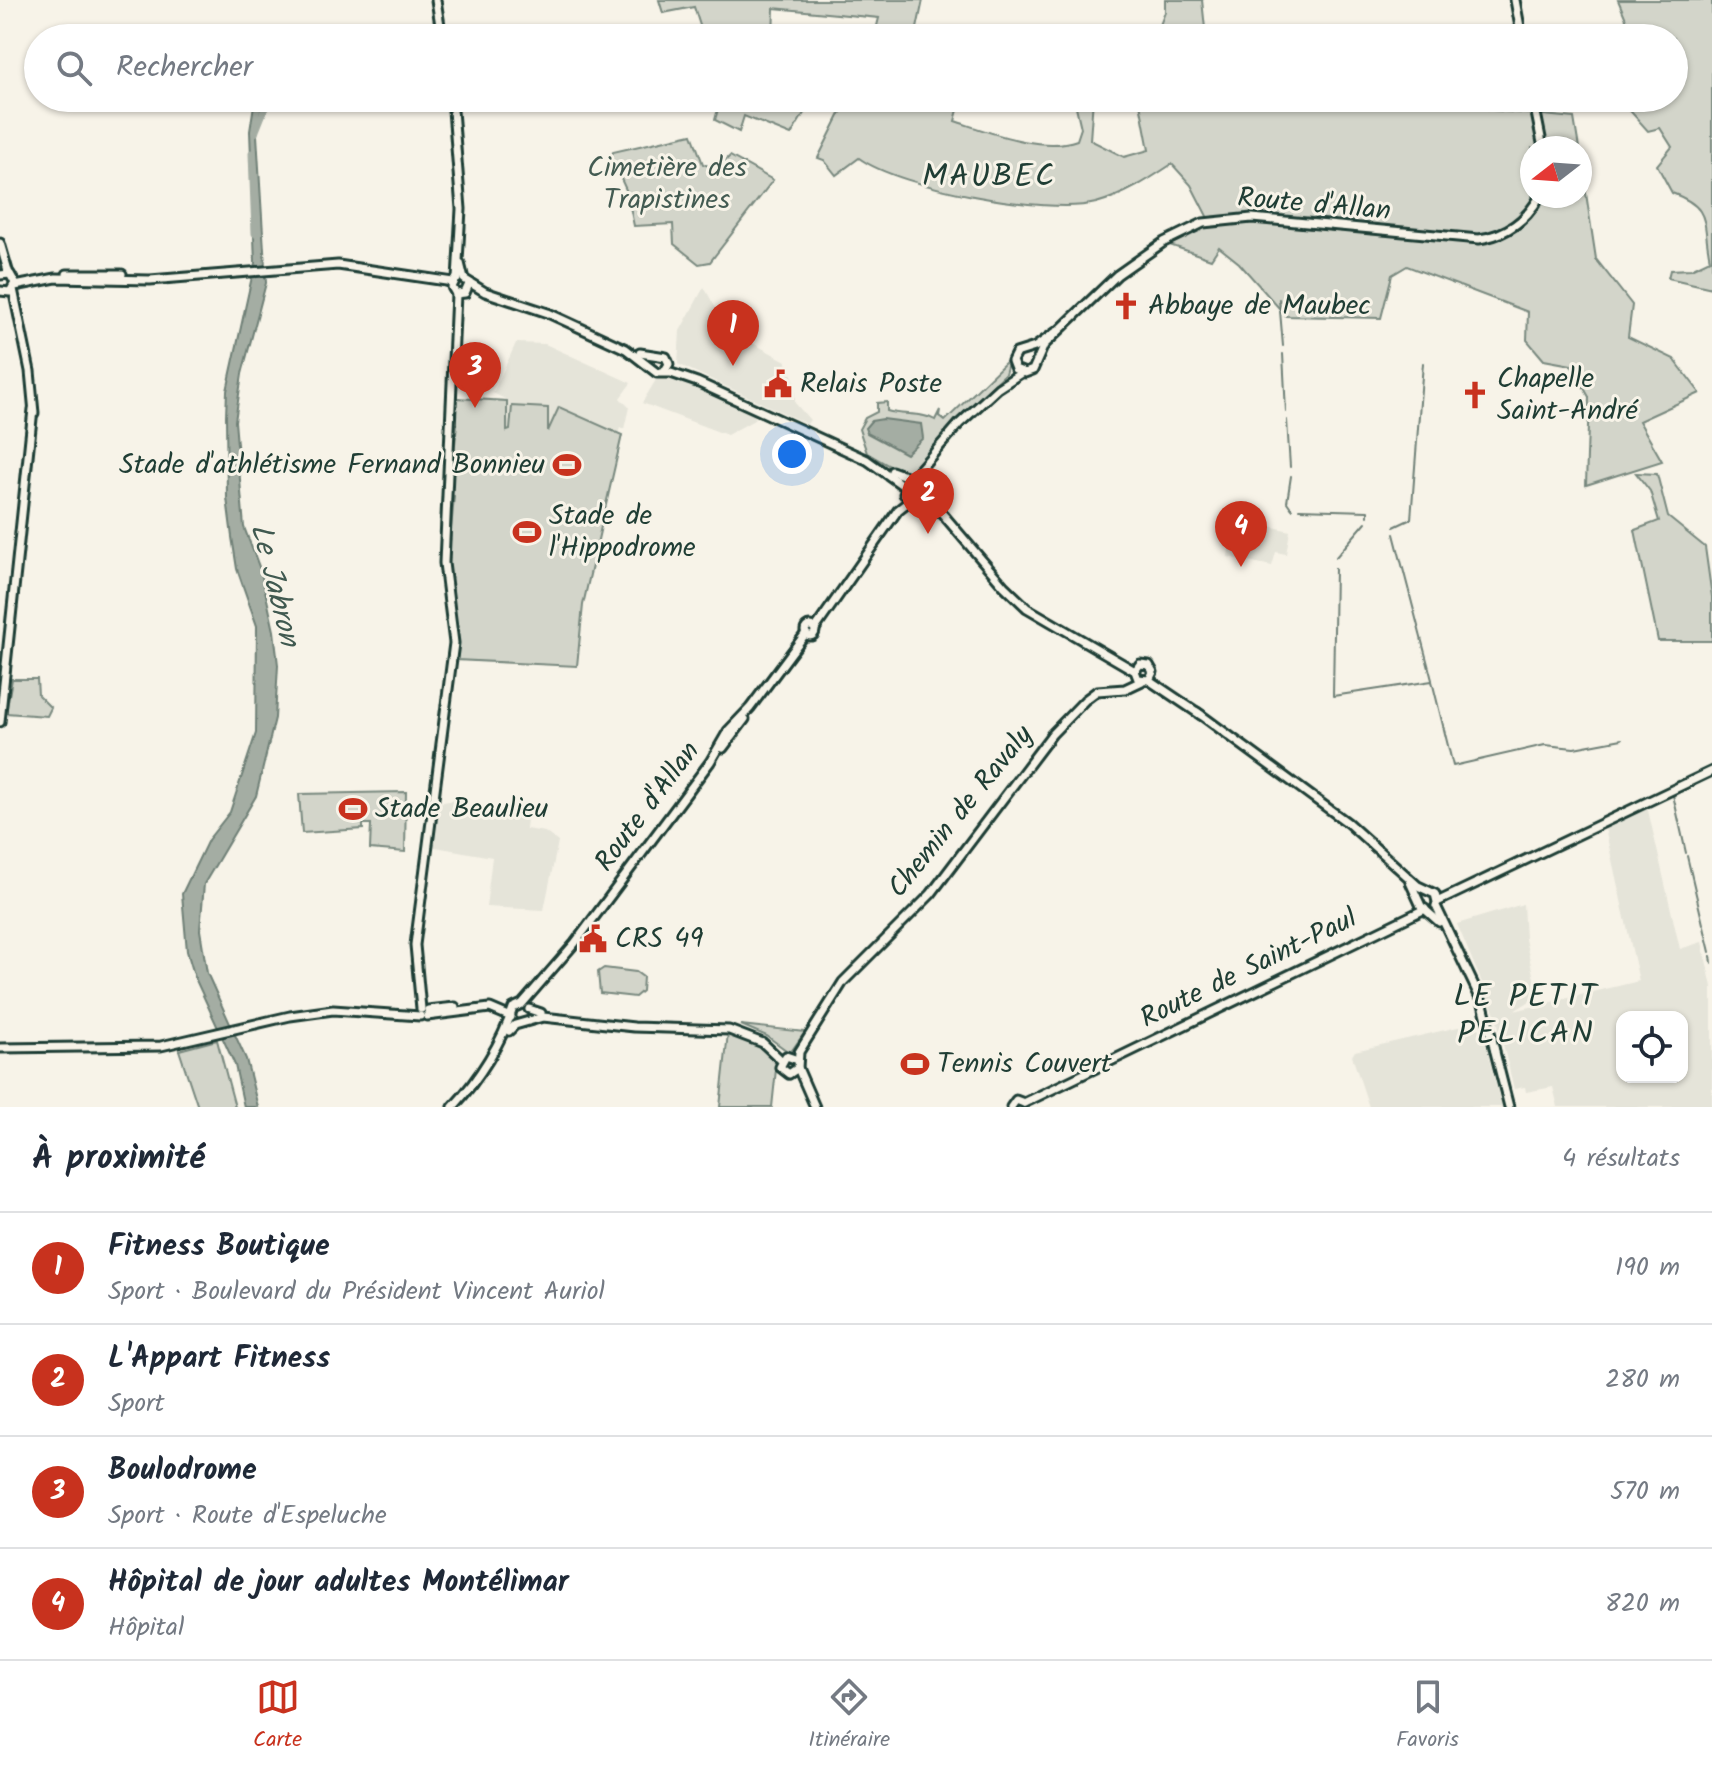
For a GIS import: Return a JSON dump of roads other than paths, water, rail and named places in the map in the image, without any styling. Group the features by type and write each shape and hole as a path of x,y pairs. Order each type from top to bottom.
{"main road":[{"path":"436,0 440,24"},
{"path":"1515,0 1519,24"},
{"path":"424,1011 415,945 454,643 444,563 460,287 458,140 454,112"},
{"path":"1536,112 1541,136"},
{"name":"Route d'Allan","path":"1028,350 1056,332 1125,268 1171,237 1203,223 1252,218 1479,239 1516,225 1530,208"},
{"path":"0,243 7,282"},
{"path":"0,254 32,389 33,409 0,722"},
{"path":"7,282 56,278 219,276 338,265 485,292 548,313 626,349 657,373 664,372 697,382 867,460 915,478 1015,598 1063,630 1142,675 1348,823 1426,891 1429,903"},
{"name":"Route d'Allan","path":"1036,359 1056,332"},
{"path":"626,349 664,356 697,382"},
{"path":"915,478 944,440 998,388 1021,373 1033,370 1036,359 1028,350 1016,353 1013,366 998,388"},
{"path":"651,366 656,356"},
{"path":"664,372 669,362"},
{"path":"1013,366 1021,373"},
{"path":"867,460 914,499 925,501 956,530"},
{"name":"Route d'Allan","path":"898,510 903,489 915,478"},
{"name":"Route d'Allan","path":"453,1107 519,1012 570,955 898,510 925,491"},
{"name":"Chemin de Ravaly","path":"791,1060 843,982 936,887 1052,734 1097,691 1119,688 1142,675"},
{"name":"Route de Saint-Paul","path":"1011,1107 1016,1100 1024,1105 1407,917 1429,903 1467,889 1712,771"},
{"path":"1400,870 1429,903 1448,933 1477,993 1509,1105"},
{"path":"0,1048 161,1046 290,1016 333,1010 404,1013 491,1004 519,1012 739,1028 766,1039 791,1060 815,1107"},
{"path":"519,1012 528,1019 550,1017 634,1027 729,1030 763,1043 791,1060"},
{"path":"791,1060 781,1070 805,1085"},
{"path":"791,1060 791,1074"}],"waterway":[{"name":"Le Jabron","path":"255,133 263,112"},
{"name":"Le Jabron","path":"252,153 255,233"},
{"path":"1279,299 1283,346"},
{"path":"1283,354 1286,412"},
{"path":"1394,527 1411,519 1423,363"},
{"path":"1287,420 1290,467"},
{"path":"1291,476 1287,502 1292,509"},
{"path":"1299,509 1368,511 1368,516"},
{"path":"1336,557 1366,522"},
{"path":"1394,534 1432,680"},
{"path":"1335,568 1333,696 1432,681 1453,766 1545,745 1574,748 1622,739"},
{"path":"1673,795 1686,853"},
{"path":"1687,856 1703,924"},
{"path":"1704,927 1710,952"},
{"path":"1711,956 1712,963"}],"place":[{"name":"Abbaye de Maubec","path":"1126,306"},
{"name":"Fitness Boutique","path":"733,366"},
{"name":"Relais Poste","path":"778,384"},
{"name":"Chapelle Saint-André","path":"1475,395"},
{"name":"Boulodrome","path":"475,408"},
{"name":"Stade d'athlétisme Fernand Bonnieu","path":"567,465"},
{"name":"Stade de l'Hippodrome","path":"527,532"},
{"name":"L'Appart Fitness","path":"928,534"},
{"name":"Hôpital de jour adultes Montélimar","path":"1241,567"},
{"name":"Stade Beaulieu","path":"353,809"},
{"name":"CRS 49","path":"593,939"},
{"name":"Tennis Couvert","path":"915,1064"}],"district":[{"name":"MAUBEC","path":"989,177"},
{"name":"LE PETIT PELICAN","path":"1526,1016"}],"park label":[{"name":"Cimetière des Trapistines","path":"667,184"}]}
